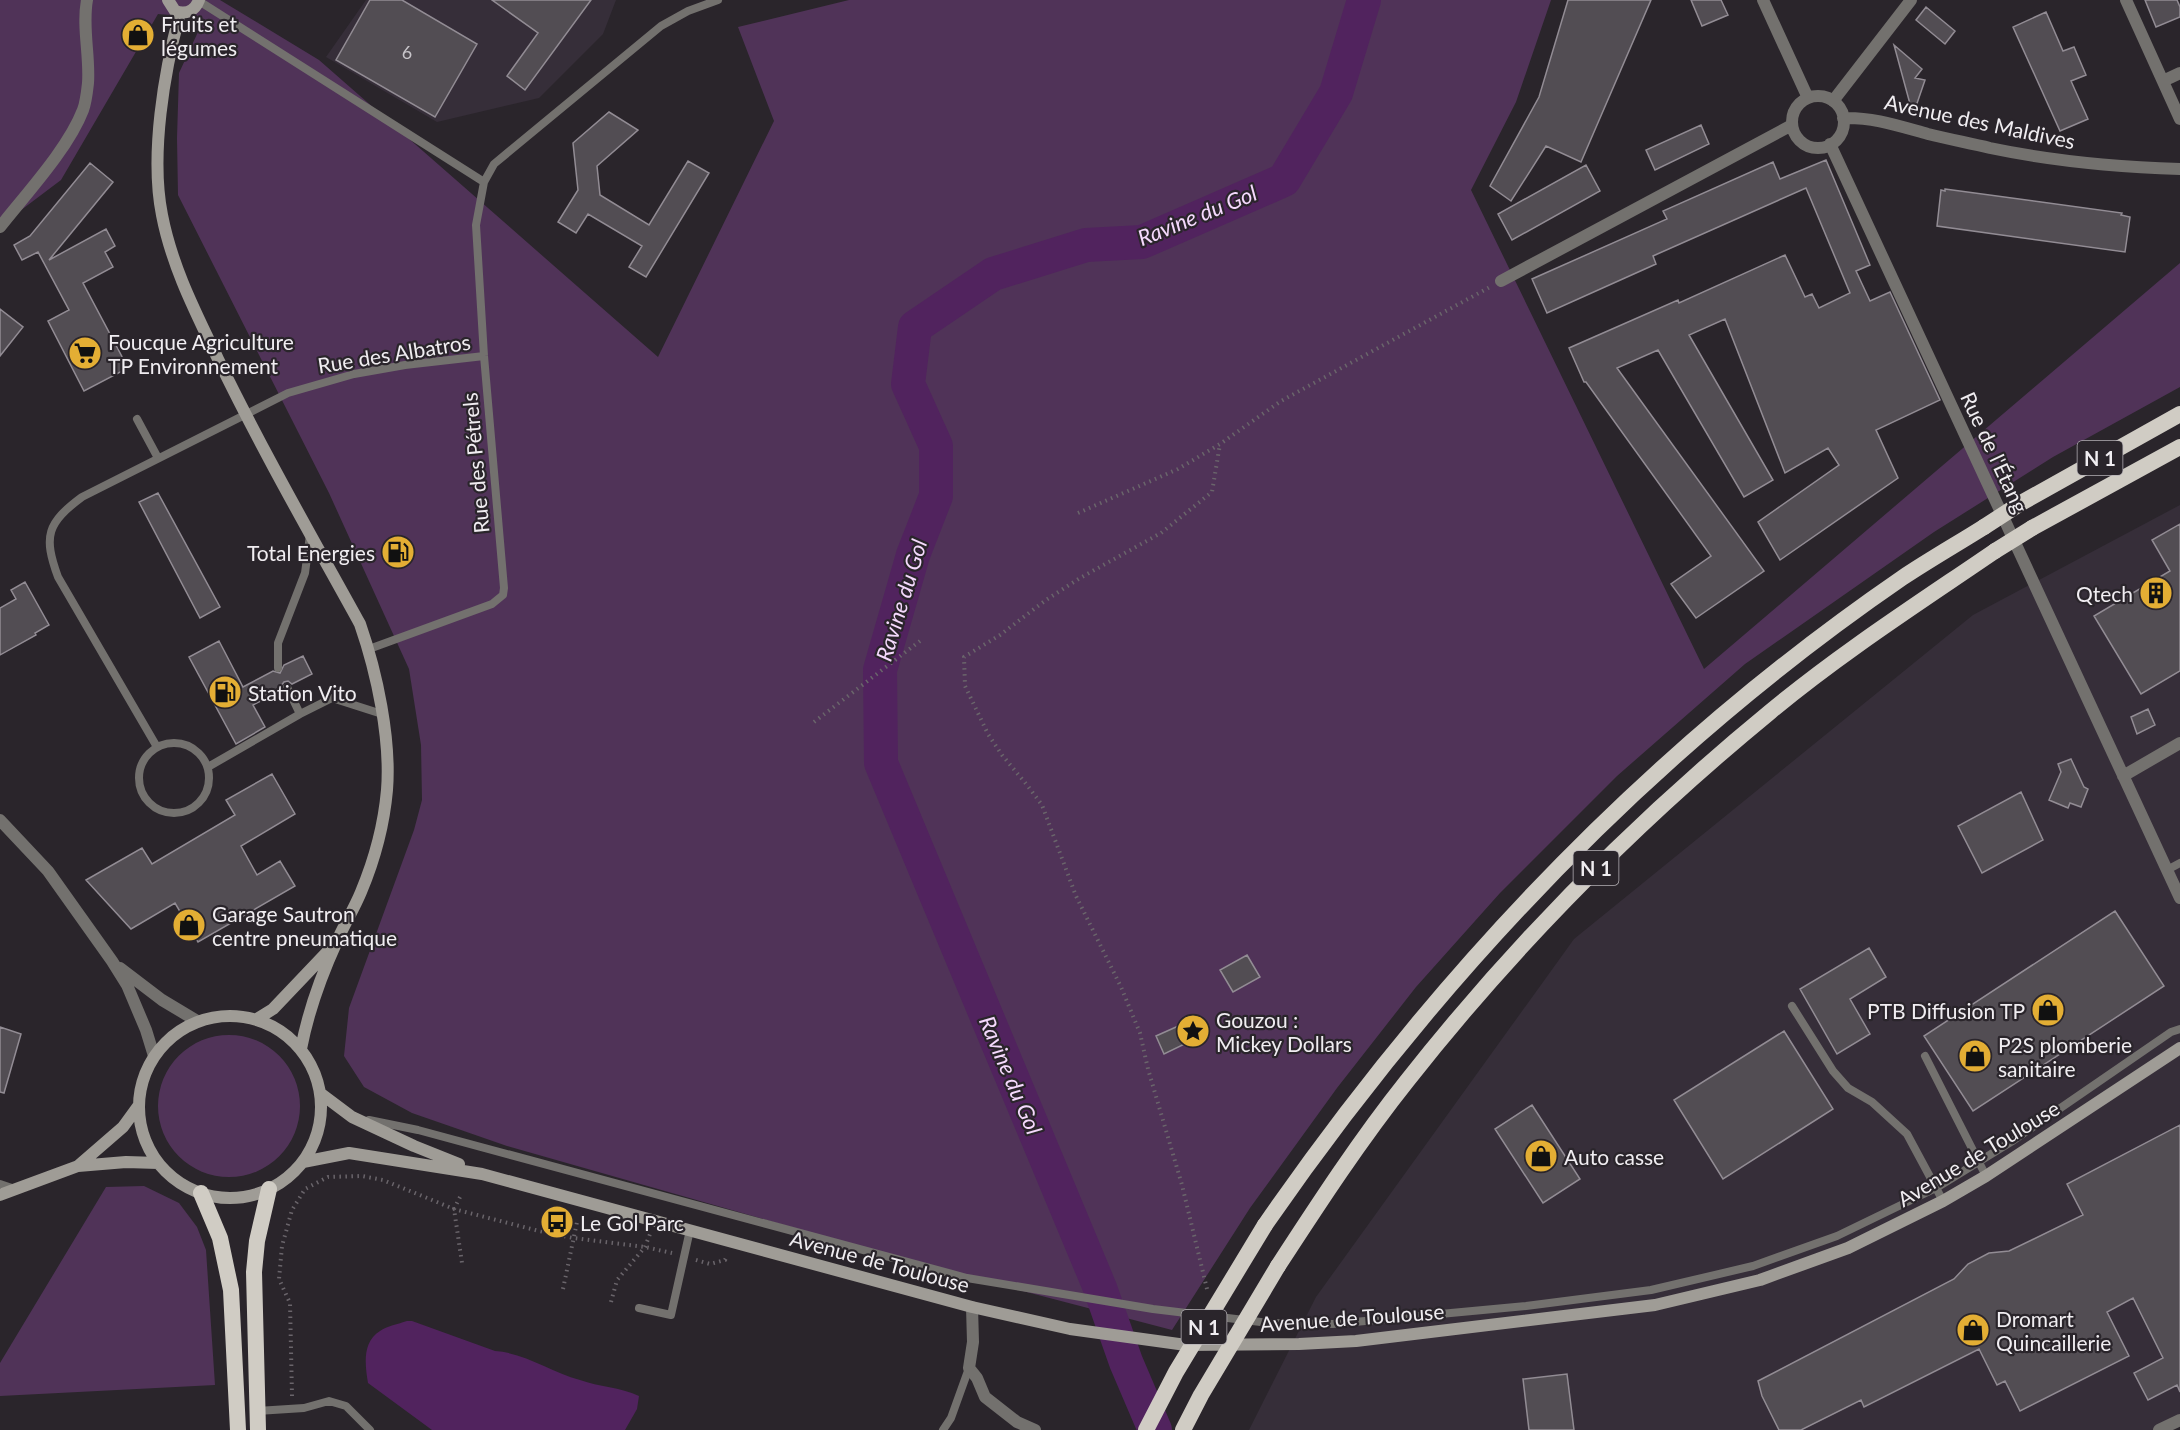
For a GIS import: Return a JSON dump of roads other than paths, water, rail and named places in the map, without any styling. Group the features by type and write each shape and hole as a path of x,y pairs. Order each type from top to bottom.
{"highway":[{"name":"N 1","path":"1146,1430 1176,1372 1265,1225 1310,1160 1361,1093 1465,967 1525,901 1616,810 1744,697 1902,578 2021,503 2180,414"},
{"name":"N 1","path":"1183,1430 1201,1395 1278,1266 1332,1183 1406,1082 1494,977 1578,886 1640,826 1770,711 1871,635 2032,528 2180,447"},
{"path":"258,1430 254,1272 257,1241 269,1190"},
{"path":"201,1193 220,1238 231,1290 238,1430"}],"main road":[{"path":"168,0 171,7 180,13 194,9 199,0"},
{"path":"180,13 168,56 158,166 162,214 172,254 186,292 244,414 360,624 369,648 382,714 387,790 379,835 361,892 337,942 307,1020 301,1049"},
{"path":"257,1019 273,1009 337,942"},
{"path":"227,1015 257,1019 274,1026 288,1036 301,1049 314,1070 320,1093 321,1118 315,1141 303,1162 293,1173 269,1190 252,1196 235,1198 201,1193 185,1186 158,1163 144,1136 139,1105 143,1079 154,1056 166,1042 197,1021 227,1015"},
{"name":"Avenue de Toulouse","path":"303,1162 349,1153 482,1174 972,1307 1070,1329 1186,1345 1356,1341 1654,1305 1760,1280 1848,1248 1943,1202 2180,1048"},
{"name":"Avenue de Toulouse","path":"320,1093 352,1117 482,1174"},
{"path":"78,1166 123,1127 139,1105"},
{"path":"0,1195 78,1166 126,1162 158,1163"}],"street":[{"path":"0,227 72,134 84,108 88,82 85,8 87,0"},
{"path":"1763,0 1808,98"},
{"path":"1833,101 1911,0"},
{"path":"2126,0 2180,119"},
{"path":"2163,81 2180,73"},
{"path":"1817,96 1833,101 1843,118 1843,127 1839,137 1821,148 1803,144 1796,136 1792,125 1793,114 1799,104 1808,98 1817,96"},
{"name":"Avenue des Maldives","path":"1843,118 1861,117 1880,120 1928,134 2034,156 2140,168 2180,169"},
{"path":"1501,281 1792,125"},
{"name":"Rue de l'Étang","path":"1830,144 2180,898"},
{"path":"2123,777 2180,743"},
{"path":"0,820 48,871 112,961 126,985 146,1030 154,1056"},
{"path":"112,961 162,1000 197,1021"},
{"path":"972,1307 973,1342 969,1368 977,1377 986,1397 1017,1422 1035,1430"},
{"path":"2159,1430 2180,1420"}],"lane":[{"path":"199,0 484,182"},
{"name":"Rue des Pétrels","path":"369,648 492,604 503,595 476,225 478,202 484,182 494,164 505,154 661,26 688,11 718,0"},
{"name":"Rue des Albatros","path":"157,747 58,577 49,554 50,531 63,512 82,498 288,393 354,374 405,365 484,356"},
{"path":"137,419 158,458"},
{"path":"278,668 278,643 305,573 310,534"},
{"path":"287,687 300,714"},
{"path":"208,767 332,698 382,714"},
{"path":"166,744 187,745 203,758 208,767 207,791 201,802 186,811 168,813 156,809 147,801 140,784 141,766 148,755 157,747 166,744"},
{"path":"2167,870 2180,862"},
{"path":"1792,1006 1840,1080 1848,1088 1872,1102 1906,1134 1943,1202"},
{"path":"352,1117 418,1130 967,1278 1154,1309 1269,1323 1333,1324 1526,1306 1651,1290 1753,1266 1827,1240 1936,1188 1979,1162 2171,1032 2180,1029"},
{"path":"1925,1056 1986,1176"},
{"path":"0,1184 16,1190"},
{"path":"639,1308 671,1315 690,1230"},
{"path":"943,1430 951,1418 969,1368"},
{"path":"257,1411 292,1409 329,1401 346,1406 370,1430"}],"waterway":[{"name":"Ravine du Gol","path":"1155,1430 1126,1362 1100,1288 881,763 880,670 913,555 936,496 936,446 908,384 915,327 993,274 1086,245 1142,242 1284,180 1336,93 1364,0"}],"place":[{"name":"Fruits et légumes","path":"138,35"},
{"name":"Foucque Agriculture TP Environnement","path":"85,353"},
{"name":"Total Energies","path":"398,552"},
{"name":"Qtech","path":"2156,593"},
{"name":"Station Vito","path":"225,692"},
{"name":"Garage Sautron centre pneumatique","path":"189,925"},
{"name":"PTB Diffusion TP","path":"2048,1010"},
{"name":"Gouzou : Mickey Dollars","path":"1193,1031"},
{"name":"P2S plomberie sanitaire","path":"1975,1056"},
{"name":"Auto casse","path":"1541,1156"},
{"name":"Le Gol Parc","path":"557,1222"},
{"name":"Dromart Quincaillerie","path":"1973,1330"}]}
